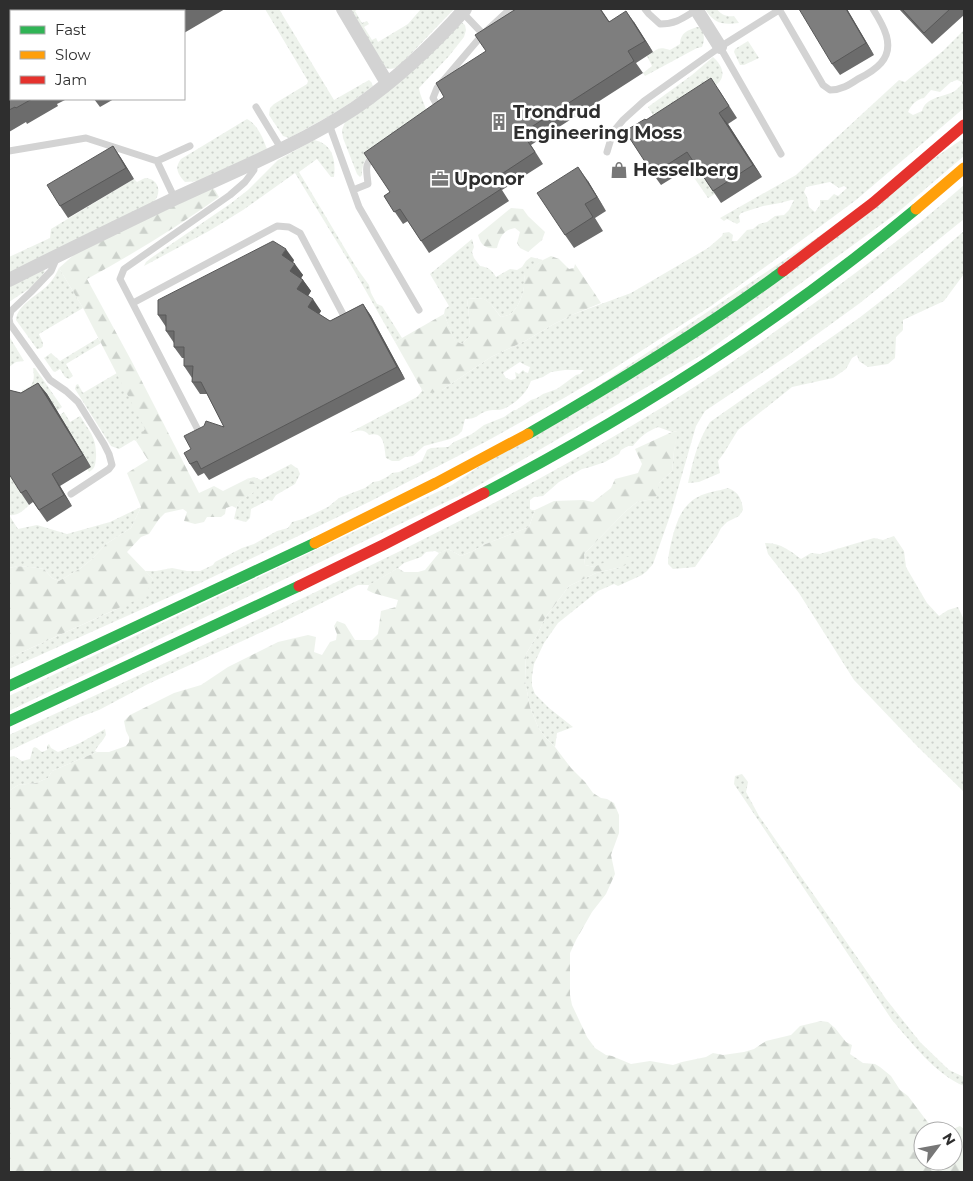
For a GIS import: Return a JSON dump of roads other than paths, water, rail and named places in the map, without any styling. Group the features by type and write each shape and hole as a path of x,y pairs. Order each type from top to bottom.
{"highway":[{"path":"9,686 311,545 464,468 576,407 667,351 746,298 838,231 964,126"},
{"path":"9,721 371,551 511,479 634,409 772,319 903,220 964,168"}],"street":[{"path":"343,9 387,84"},
{"path":"696,9 720,47"},
{"path":"9,280 175,199 282,150 355,108 416,59 463,11"}],"lane":[{"path":"429,119 437,105 433,98 437,88 483,34 510,9"},
{"path":"645,9 660,24 670,24 679,21 696,9"},
{"path":"606,152 613,132 644,101 720,47 779,9 823,85 830,90 839,90 872,72 888,52 883,25 873,9"},
{"path":"463,11 483,34"},
{"path":"720,47 781,154"},
{"path":"256,107 282,150"},
{"path":"329,123 358,206 420,310"},
{"path":"9,151 86,138 156,161 190,146"},
{"path":"353,190 368,184 367,164 369,160 383,150"},
{"path":"156,161 175,199"},
{"path":"198,428 120,279 124,269 230,195 245,182 254,170 253,163"},
{"path":"133,303 277,226 289,227 300,232 345,318"},
{"path":"58,255 51,271 11,311 9,318 10,324 50,380 78,402 109,454 112,465 109,469 71,494"}],"place":[{"name":"Trondrud Engineering Moss","path":"499,122"},
{"name":"Hesselberg","path":"619,170"},
{"name":"Uponor","path":"440,179"}]}
